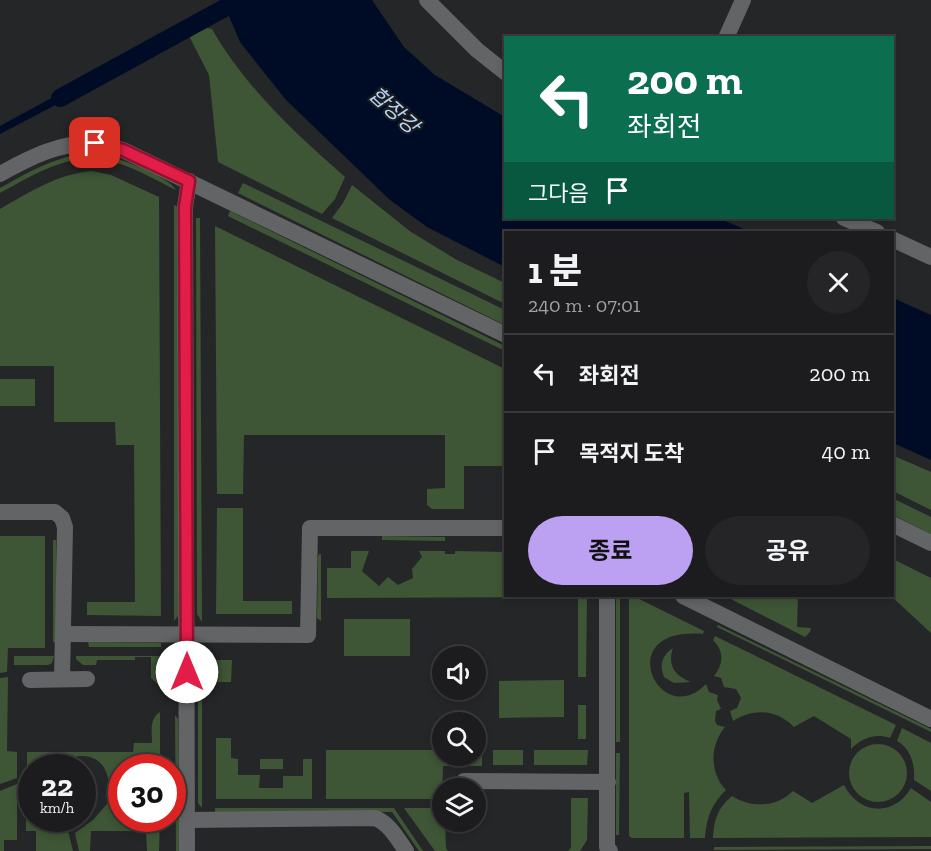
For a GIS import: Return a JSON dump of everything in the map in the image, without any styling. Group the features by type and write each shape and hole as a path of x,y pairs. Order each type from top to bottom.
{"street":[{"path":"427,0 470,44 504,71"},
{"path":"727,36 743,0"},
{"path":"0,174 38,153 66,146 95,143 123,150 504,334"},
{"path":"187,851 185,207 189,181"},
{"path":"846,219 875,231"},
{"path":"894,240 931,257"},
{"path":"0,512 56,512 62,518 65,527 62,679"},
{"path":"894,525 931,543"},
{"path":"63,634 308,635 310,528 504,528"},
{"path":"607,597 607,847 610,851"},
{"path":"685,597 931,718"},
{"path":"30,680 87,679"},
{"path":"486,781 608,782"},
{"path":"188,820 375,818 384,822 391,829 406,851"}],"green space":[{"path":"207,28 212,29 240,71 272,109 345,177 335,199 322,214 218,162 209,75 189,36"},
{"path":"83,154 104,155 134,165 155,174 176,190 117,163 101,159 85,159 56,165 0,193 0,188 40,167"},
{"path":"92,171 111,175 159,197 161,616 87,615 87,602 135,602 134,445 116,445 115,422 54,422 54,366 0,366 0,209 55,180"},
{"path":"243,183 504,310 504,325 238,193"},
{"path":"352,185 411,232 457,260 504,283 504,304 332,218"},
{"path":"174,205 178,207 178,616 174,621"},
{"path":"230,211 504,346 504,351 228,216"},
{"path":"196,218 200,218 202,622 197,614"},
{"path":"215,226 504,369 504,466 464,466 464,509 432,509 427,505 427,489 445,488 445,435 244,435 243,494 217,494"},
{"path":"0,379 35,379 35,406 0,406"},
{"path":"894,456 931,472 931,510 894,492"},
{"path":"894,499 931,517 931,534 894,516"},
{"path":"217,508 243,508 243,601 292,601 292,614 216,614"},
{"path":"0,536 45,536 45,648 8,648 7,672 0,673"},
{"path":"382,536 445,537 445,541 382,540"},
{"path":"53,540 56,540 57,642 53,642"},
{"path":"351,551 369,551 362,571 379,586 388,577 398,585 413,578 412,569 422,557 419,551 445,551 445,554 455,554 455,551 504,552 504,597 578,597 327,598 327,568 351,568"},
{"path":"319,554 321,554 321,621 317,618"},
{"path":"894,560 931,578 931,633 892,597 894,597"},
{"path":"578,597 587,597 586,677 578,677"},
{"path":"616,597 620,597 620,742 616,742"},
{"path":"629,597 635,597 704,631 703,634 674,636 657,645 651,659 652,674 660,687 673,695 689,695 706,684 709,692 718,695 717,700 721,709 716,711 715,721 717,725 725,727 716,742 714,767 720,783 726,790 711,812 705,838 690,838 689,792 684,793 684,838 632,838 629,836"},
{"path":"727,597 798,597 797,627 811,628 805,637"},
{"path":"344,619 410,619 410,656 344,656"},
{"path":"718,625 931,729 931,732 717,627"},
{"path":"715,636 896,725 890,738 879,736 869,738 851,749 851,739 814,716 794,727 780,717 765,712 749,714 733,721 730,711 737,708 741,698 736,689 724,687 721,678 714,676 721,662 721,653 713,640"},
{"path":"88,642 161,643 161,647 89,647"},
{"path":"673,648 671,660 674,669 681,677 691,682 674,683 664,677 662,661"},
{"path":"14,656 54,656 52,663 48,665 14,665"},
{"path":"76,656 161,656 160,686 151,678 151,657 135,657 135,660 97,660 96,665 83,665 76,659"},
{"path":"198,656 202,656 202,808 198,803"},
{"path":"216,660 232,660 231,682 216,682"},
{"path":"8,677 7,751 17,752 17,778 0,784 0,678"},
{"path":"564,680 564,717 499,718 499,681"},
{"path":"578,705 586,705 586,739 578,739"},
{"path":"160,712 160,754 108,754 108,783 105,769 96,759 96,754 27,754 27,752 133,752 134,743 152,743 153,722"},
{"path":"175,715 178,719 179,754 175,754"},
{"path":"902,728 931,743 931,791 914,780 911,758 906,748 897,741"},
{"path":"216,738 231,738 231,758 238,759 238,775 260,775 259,788 283,788 283,776 303,776 303,759 312,759 312,799 216,799"},
{"path":"878,744 889,746 902,757 907,773 905,784 894,797 878,802 867,800 854,789 849,773 851,762 862,749"},
{"path":"326,750 432,750 432,766 443,766 443,778 432,778 432,799 326,799"},
{"path":"493,750 523,750 523,765 493,765"},
{"path":"534,750 588,750 587,765 534,765"},
{"path":"616,753 620,753 619,835 616,835"},
{"path":"260,759 283,759 283,769 260,769"},
{"path":"17,784 17,840 4,840 4,851 0,851 0,791"},
{"path":"844,785 858,802 877,809 895,804 911,788 931,802 931,837 713,838 718,814 732,796 747,803 763,804 779,801 793,791 812,803"},
{"path":"571,798 588,798 587,840 580,851 568,851 571,848"},
{"path":"108,803 108,831 96,831 96,817"},
{"path":"215,808 394,808 423,851 419,851 392,812 215,812"},
{"path":"404,808 432,808 432,832 445,832 448,851 435,851"},
{"path":"36,832 68,832 73,851 36,851"},
{"path":"91,832 90,851 79,851 75,833"},
{"path":"146,832 160,832 159,851 147,851"},
{"path":"176,832 180,832 180,851 176,851"},
{"path":"931,846 931,849 714,850 714,847"}],"water":[{"name":"합장강","path":"222,0 372,0 404,47 435,75 504,116 504,219 720,219 749,231 504,231 504,266 427,227 390,200 286,100 240,42"},
{"path":"79,83 84,90 0,134 0,126"},
{"path":"894,298 931,315 931,460 894,443"}],"waterway":[{"path":"60,98 239,0"}],"route":[{"path":"95,143 123,150 189,181 185,207 187,672"}]}
